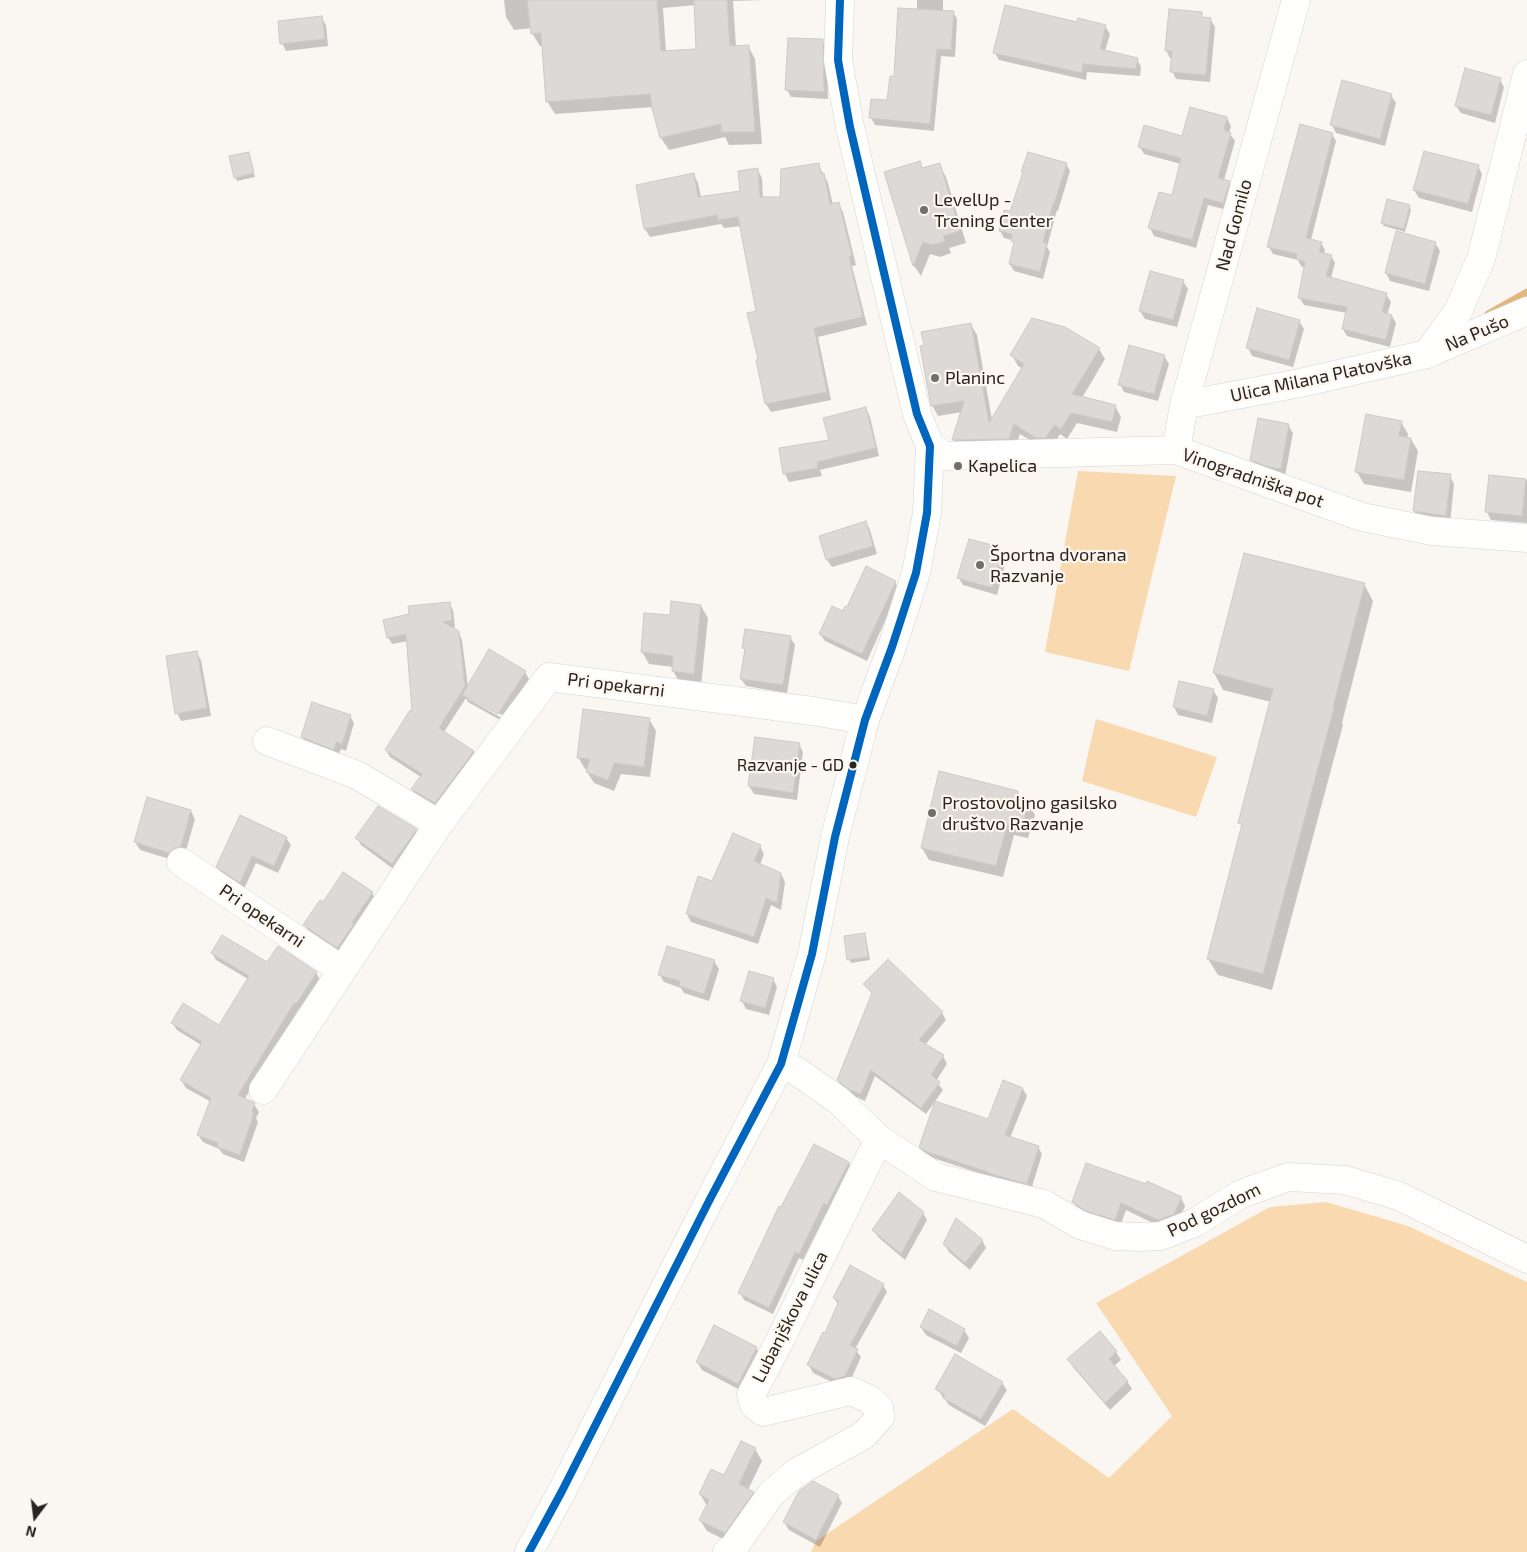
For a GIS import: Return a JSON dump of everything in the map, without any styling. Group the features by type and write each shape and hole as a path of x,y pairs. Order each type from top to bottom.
{"street":[{"path":"529,1552 781,1064 812,954 836,837 865,720 892,647 916,573 937,451 917,414 850,127 838,60 840,0"},
{"name":"Nad Gomilo","path":"1176,450 1184,405 1296,0"},
{"name":"Ulica Milana Platovška","path":"1184,405 1300,383 1427,354 1458,312 1481,259 1527,74"},
{"name":"Na Pušo","path":"1427,354 1527,311"},
{"name":"Vinogradniška pot","path":"937,451 1176,450 1362,517 1432,531 1527,538"},
{"name":"Pri opekarni","path":"263,1090 439,824 549,676 813,711 865,720"},
{"path":"267,741 358,775 439,824"},
{"name":"Pri opekarni","path":"181,862 342,970"},
{"name":"Pod gozdom","path":"781,1064 795,1070 838,1100 879,1138 936,1177 1044,1204 1080,1225 1115,1236 1161,1236 1194,1222 1241,1194 1288,1177 1345,1180 1399,1196 1527,1259"},
{"name":"Lubanjškova ulica","path":"727,1552 733,1548 772,1493 797,1472 864,1435 880,1417 880,1408 869,1398 850,1391 763,1412 754,1404 751,1395 879,1138"}],"shaded area":[{"path":"1078,471 1176,476 1129,671 1045,652"},
{"path":"1096,719 1217,757 1196,817 1082,781"},
{"path":"1326,1202 1408,1226 1527,1282 1527,1552 811,1552 816,1541 1013,1409 1109,1478 1172,1416 1096,1303 1270,1207"}],"building":[{"path":"527,0 657,0 661,51 696,49 694,0 727,0 730,46 749,45 755,132 721,132 721,124 660,138 650,94 546,102 541,33 531,34"},
{"path":"1005,5 1077,22 1078,18 1106,25 1100,49 1138,58 1136,69 1083,64 1082,73 993,53"},
{"path":"898,8 954,11 951,50 937,49 930,124 869,118 871,99 887,100 890,76 894,76"},
{"path":"1169,9 1202,12 1202,17 1211,18 1206,75 1170,72 1172,51 1165,51"},
{"path":"322,16 325,39 280,44 278,21"},
{"path":"788,38 823,39 824,92 785,90"},
{"path":"1465,68 1501,78 1491,115 1455,106"},
{"path":"1342,80 1392,94 1380,139 1330,125"},
{"path":"1190,107 1227,117 1224,130 1231,133 1218,178 1230,181 1223,203 1204,198 1192,240 1148,228 1159,192 1172,195 1181,158 1138,147 1144,125 1182,136"},
{"path":"1300,124 1333,133 1306,238 1322,242 1319,252 1332,255 1326,276 1387,293 1382,312 1392,315 1386,340 1342,329 1347,307 1298,298 1305,262 1296,259 1297,254 1267,247"},
{"path":"1424,151 1479,165 1468,204 1413,190"},
{"path":"249,152 254,173 234,178 229,156"},
{"path":"1028,152 1067,163 1043,242 1047,243 1040,272 1009,264 1014,242 1011,241 1012,234 999,231 1004,210 1010,211"},
{"path":"920,161 922,168 940,163 960,231 943,236 945,241 933,245 923,242 913,266 884,172"},
{"path":"819,163 821,174 824,173 830,204 839,202 852,256 849,257 863,317 814,328 827,392 765,404 756,360 758,359 747,313 756,311 738,217 718,220 717,215 644,229 636,185 694,173 698,197 740,191 738,171 758,168 760,197 780,197 781,169"},
{"path":"1387,199 1410,205 1404,229 1381,223"},
{"path":"1396,231 1436,242 1425,284 1385,273"},
{"path":"1150,271 1184,280 1173,320 1139,311"},
{"path":"1257,308 1300,320 1289,360 1246,348"},
{"path":"1032,318 1065,327 1100,348 1072,394 1116,405 1112,422 1071,413 1061,429 1054,425 1046,438 1036,438 1014,424 1009,439 952,440 964,401 931,406 920,346 924,345 921,332 971,323 989,423 1024,364 1010,355"},
{"path":"1129,345 1165,355 1154,394 1118,385"},
{"path":"866,407 876,448 817,462 818,468 783,474 779,448 829,440 823,418"},
{"path":"1366,414 1402,421 1399,436 1411,438 1404,480 1355,472"},
{"path":"1258,418 1289,424 1281,469 1250,460"},
{"path":"1418,471 1451,474 1446,516 1413,511"},
{"path":"1489,475 1526,479 1522,516 1485,512"},
{"path":"866,521 873,546 826,560 819,536"},
{"name":"Športna dvorana Razvanje","path":"969,539 992,545 991,549 1003,552 992,588 957,578"},
{"path":"1244,553 1365,583 1334,708 1263,974 1207,959 1242,824 1238,823 1273,689 1213,673"},
{"path":"866,566 896,581 862,654 819,634 832,606 843,611 845,606 847,607"},
{"path":"671,601 701,605 694,674 672,671 673,656 641,652 644,613 670,615"},
{"path":"450,602 452,620 443,622 459,631 465,686 439,728 474,751 435,803 411,789 422,774 385,750 410,710 412,711 406,634 387,638 383,620 409,614 408,606"},
{"path":"745,629 791,636 783,685 740,679 745,649 742,648"},
{"path":"489,649 526,671 498,714 462,695"},
{"path":"197,651 207,708 175,714 166,656"},
{"path":"1179,681 1214,689 1207,716 1173,707"},
{"path":"312,702 351,715 342,744 336,742 334,750 301,737"},
{"path":"583,709 650,718 644,767 614,763 608,780 586,772 590,759 577,758"},
{"path":"755,737 800,743 793,793 748,786"},
{"path":"939,771 1018,791 1017,798 1029,802 1022,827 1008,823 996,866 921,848"},
{"path":"147,797 191,810 181,847 175,848 169,853 134,842"},
{"path":"378,806 417,829 392,864 355,838"},
{"path":"240,815 287,837 274,866 252,856 240,883 216,867"},
{"path":"733,833 761,845 754,861 781,873 777,903 766,898 754,937 686,914 698,876 712,881"},
{"path":"343,872 373,892 337,948 303,925 320,900 323,902"},
{"path":"865,933 868,957 847,960 844,936"},
{"path":"222,935 267,962 278,946 317,972 296,1004 294,1003 238,1095 255,1103 252,1112 254,1113 240,1155 217,1147 218,1143 197,1135 211,1098 180,1080 202,1042 171,1023 183,1003 219,1025 249,976 211,953"},
{"path":"667,946 715,960 704,994 679,986 680,981 658,975"},
{"path":"888,959 943,1012 919,1040 944,1055 931,1075 940,1082 921,1108 871,1070 861,1094 850,1090 837,1080 872,993 863,984"},
{"path":"749,971 774,978 765,1008 740,1001"},
{"path":"1003,1080 1023,1088 1005,1135 1039,1146 1027,1184 988,1173 925,1151 919,1147 935,1101 988,1119"},
{"path":"814,1144 849,1162 827,1205 824,1203 799,1254 795,1252 769,1308 738,1293 779,1206 781,1207"},
{"path":"1086,1163 1146,1184 1147,1181 1182,1197 1174,1214 1158,1220 1121,1203 1115,1220 1086,1211 1072,1202"},
{"path":"899,1192 924,1212 901,1254 872,1230"},
{"path":"956,1218 983,1240 965,1263 943,1244"},
{"path":"850,1265 884,1284 850,1345 858,1349 845,1376 835,1379 807,1365 823,1332 825,1333 839,1301 833,1298"},
{"path":"929,1309 965,1329 957,1346 920,1327"},
{"path":"714,1325 757,1347 738,1384 696,1362"},
{"path":"1100,1331 1117,1351 1109,1359 1128,1381 1105,1403 1067,1359"},
{"path":"955,1354 1003,1382 981,1419 943,1398 945,1395 935,1389"},
{"path":"741,1441 756,1448 739,1484 754,1492 725,1533 699,1520 709,1500 699,1494 711,1469 724,1475"},
{"path":"813,1481 839,1495 816,1540 783,1522 799,1491"}],"waterway":[{"path":"1488,314 1527,292"}],"transit line":[{"path":"529,1552 781,1064 812,954 835,837 865,720 892,647 916,573 927,513 930,446 917,414 850,127 838,60 840,0"}],"place":[{"name":"LevelUp - Trening Center","path":"924,210"},
{"name":"Planinc","path":"935,378"},
{"name":"Kapelica","path":"958,466"},
{"name":"Športna dvorana Razvanje","path":"980,565"},
{"name":"Razvanje - GD","path":"853,765"},
{"name":"Prostovoljno gasilsko društvo Razvanje","path":"932,813"}]}
